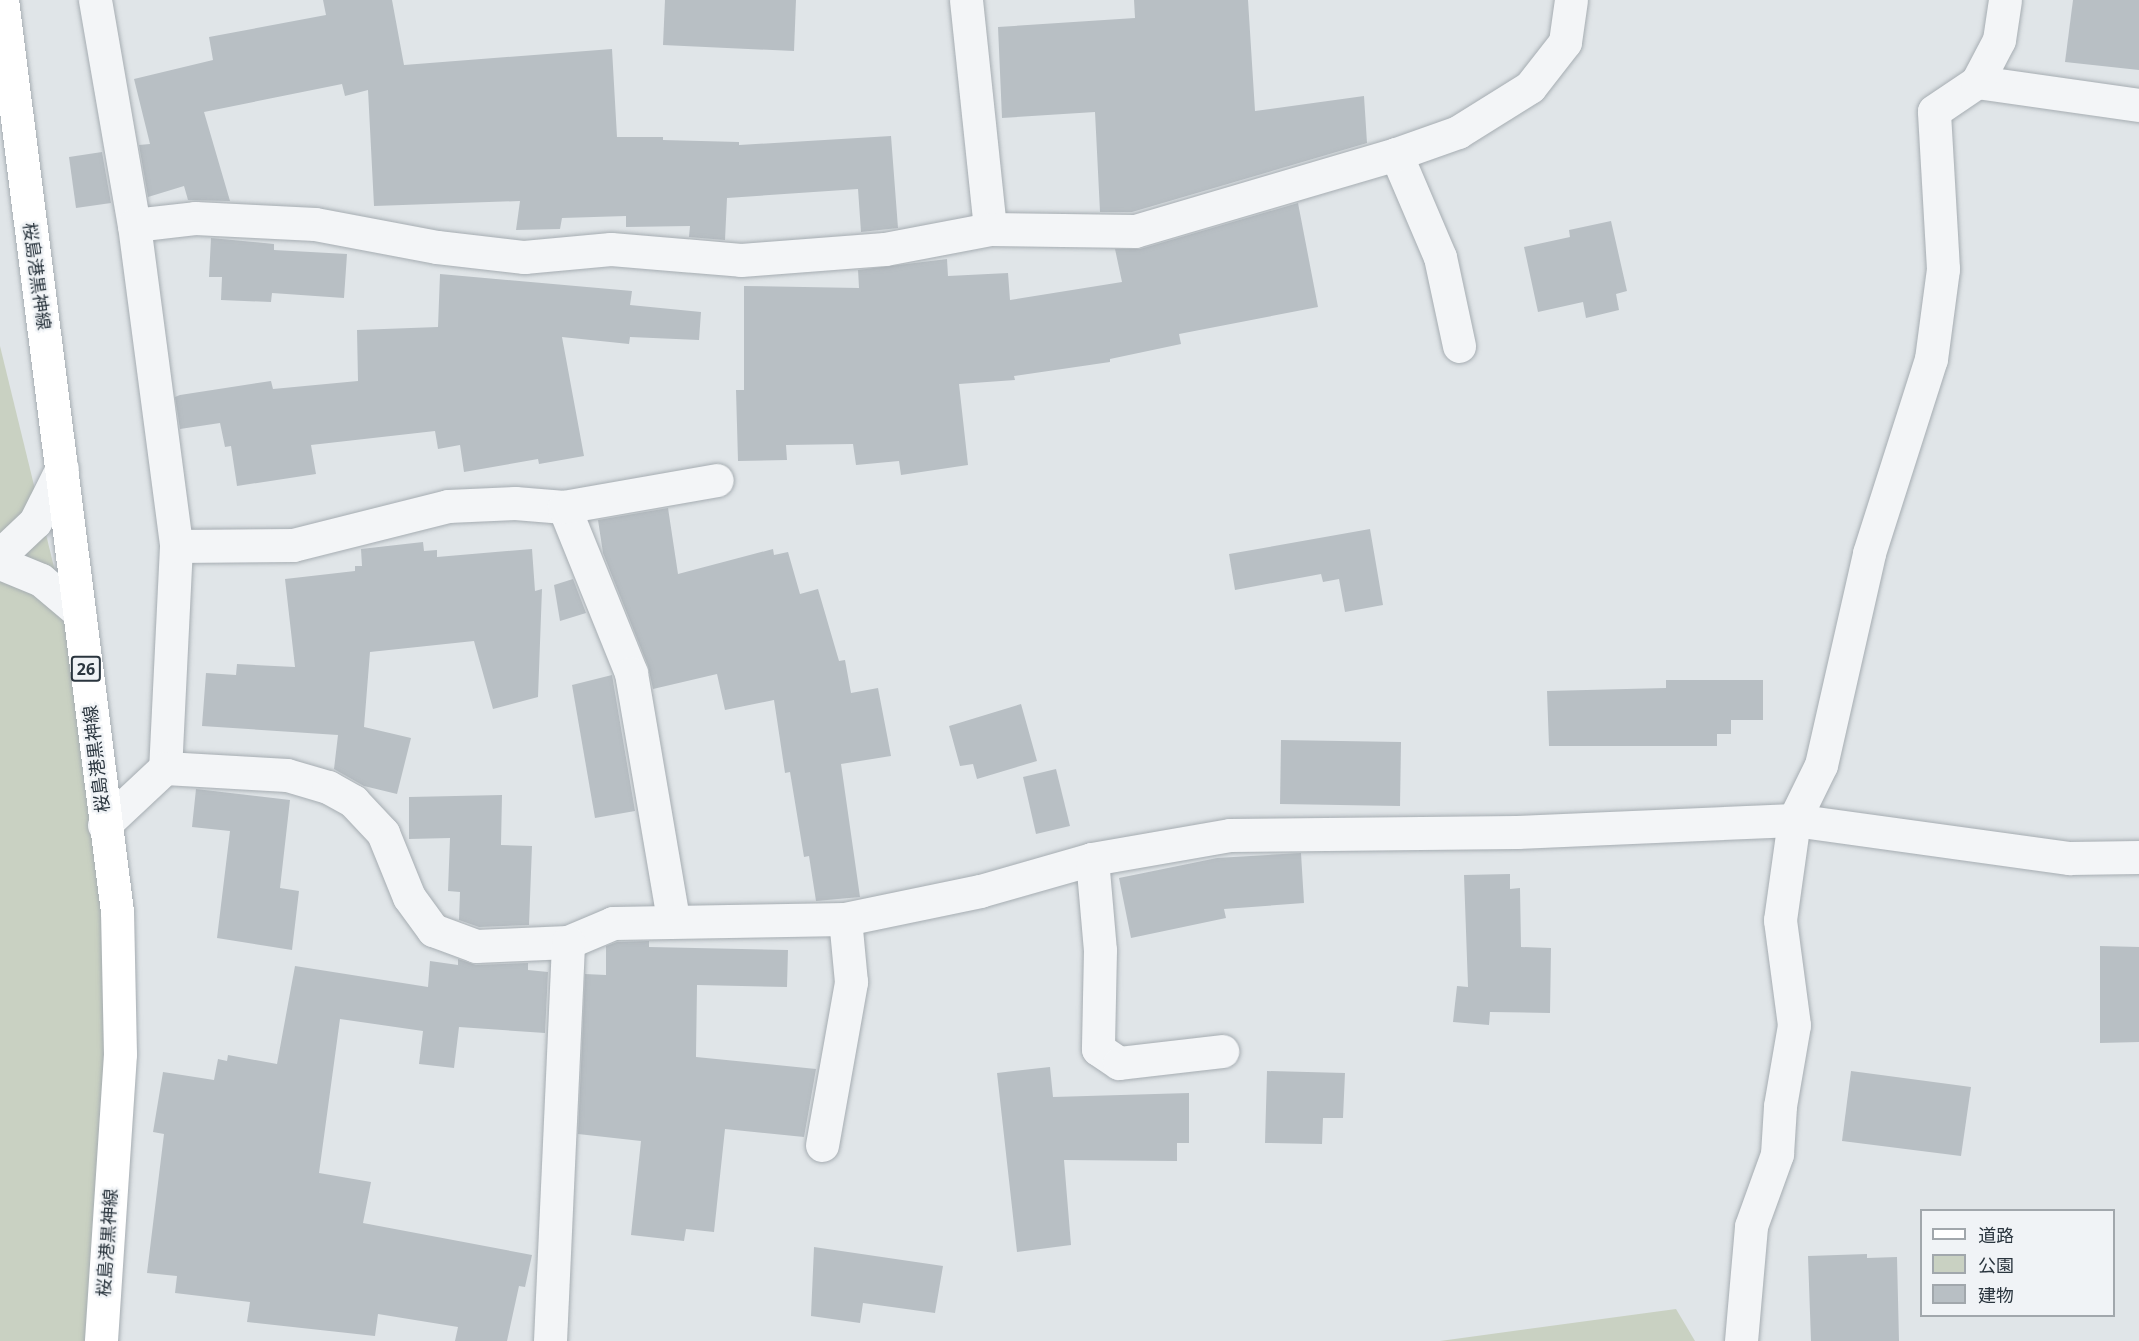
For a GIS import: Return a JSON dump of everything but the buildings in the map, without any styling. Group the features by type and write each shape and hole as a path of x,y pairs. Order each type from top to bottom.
{"main road":[{"name":"桜島港黒神線","path":"2,0 62,468 104,825 117,911 120,1054 100,1341"}],"street":[{"path":"95,0 134,225 176,546 165,768 104,825"},
{"path":"966,0 990,229"},
{"path":"134,225 195,218 315,224 437,247 524,257 611,249 741,260 885,249 990,229 1135,231 1396,154 1458,132 1530,87 1564,42 1571,0"},
{"path":"1741,1341 1751,1226 1777,1154 1794,1025 1780,920 1794,820 1821,765 1869,553 1931,359 1943,269 1934,111 1977,82 1999,40 2005,0"},
{"path":"1977,82 2139,105"},
{"path":"1396,154 1440,256 1459,346"},
{"path":"0,555 35,522 62,468"},
{"path":"176,546 293,545 448,506 515,503 564,507 717,480"},
{"path":"564,507 631,673 673,920"},
{"path":"0,563 41,580 79,612"},
{"path":"165,768 287,775 328,787 353,801 383,833 409,897 433,930 476,946 568,942 613,923 673,920 845,919 980,891 1092,859 1230,835 1517,832 1794,820 2069,858 2139,857"},
{"path":"1092,859 1100,950 1098,1048 1119,1063 1222,1051"},
{"path":"822,1145 851,982 845,919"},
{"path":"550,1341 568,942"}],"green space":[{"path":"0,346 126,862 97,1341 0,1341"},
{"path":"1676,1309 1695,1341 1440,1341"}]}
